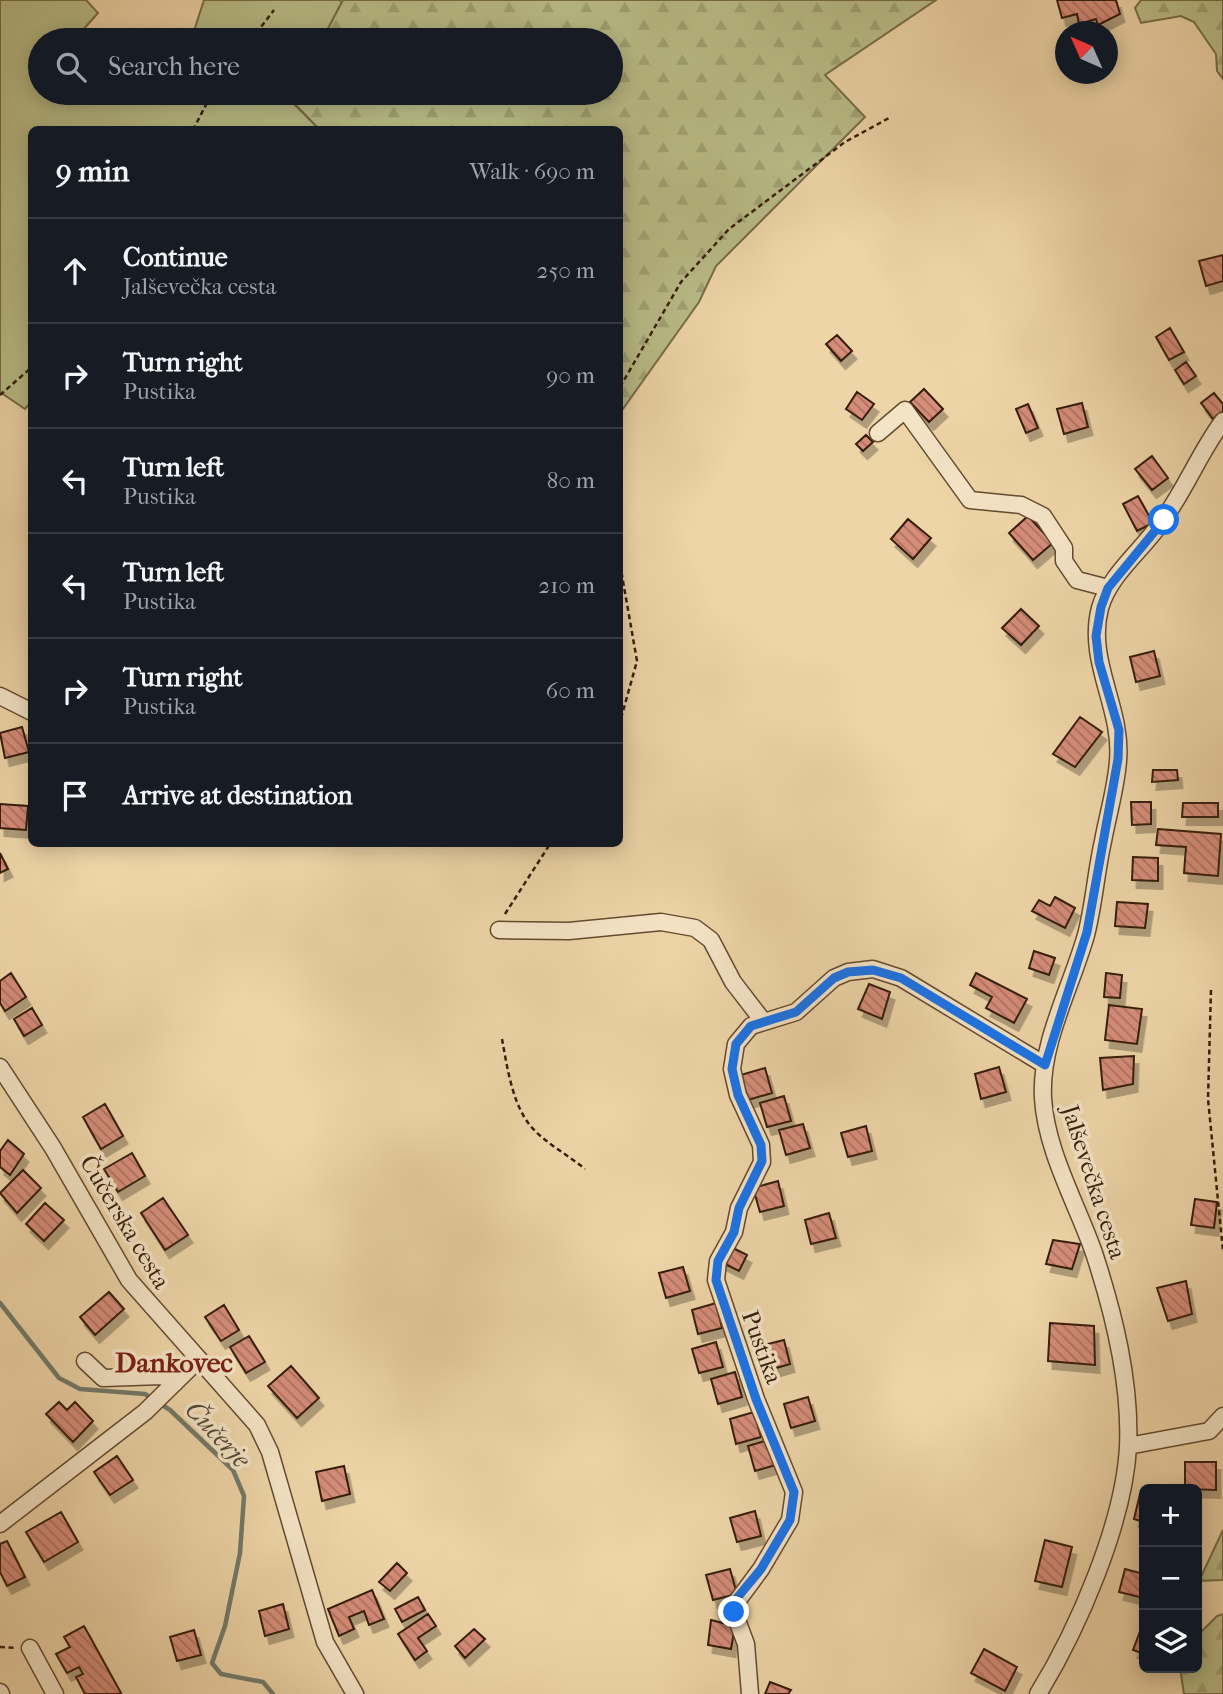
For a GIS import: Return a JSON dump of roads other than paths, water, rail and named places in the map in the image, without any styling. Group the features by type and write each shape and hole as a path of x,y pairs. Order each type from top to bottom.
{"street":[{"path":"878,433 905,410 970,500 1021,505 1043,516 1064,548 1064,561 1077,580 1108,588"},
{"name":"Jalševečka cesta","path":"1038,1694 1063,1654 1100,1563 1125,1477 1128,1446 1121,1361 1106,1291 1048,1126 1043,1100 1045,1065 1087,932 1118,759 1119,730 1099,662 1096,636 1101,607 1108,588 1164,520 1223,421"},
{"path":"0,696 28,710"},
{"path":"499,930 569,931 617,924 662,922 695,929 711,940 733,982 763,1021"},
{"name":"Pustika","path":"750,1694 746,1644 734,1612 735,1604 761,1569 790,1520 794,1492 732,1333 719,1294 715,1270 762,1161 761,1145 733,1078 732,1061 736,1044 744,1033 763,1021 796,1012 834,978 848,972 873,970 901,978 1045,1065"},
{"name":"Čučerska cesta","path":"0,1067 53,1148 129,1280 257,1425 270,1452 325,1642 355,1694"},
{"path":"0,1524 149,1408 199,1359"},
{"path":"85,1361 103,1378 162,1376 170,1387"},
{"path":"1128,1446 1209,1432 1223,1416"},
{"path":"30,1648 55,1694"}],"waterway":[{"name":"Čučerje","path":"0,1303 59,1378 80,1389 145,1394 170,1410 233,1470 244,1496 240,1553 225,1626 212,1663 221,1674 263,1682 273,1694"}],"district":[{"name":"Dankovec","path":"174,1362"}]}
